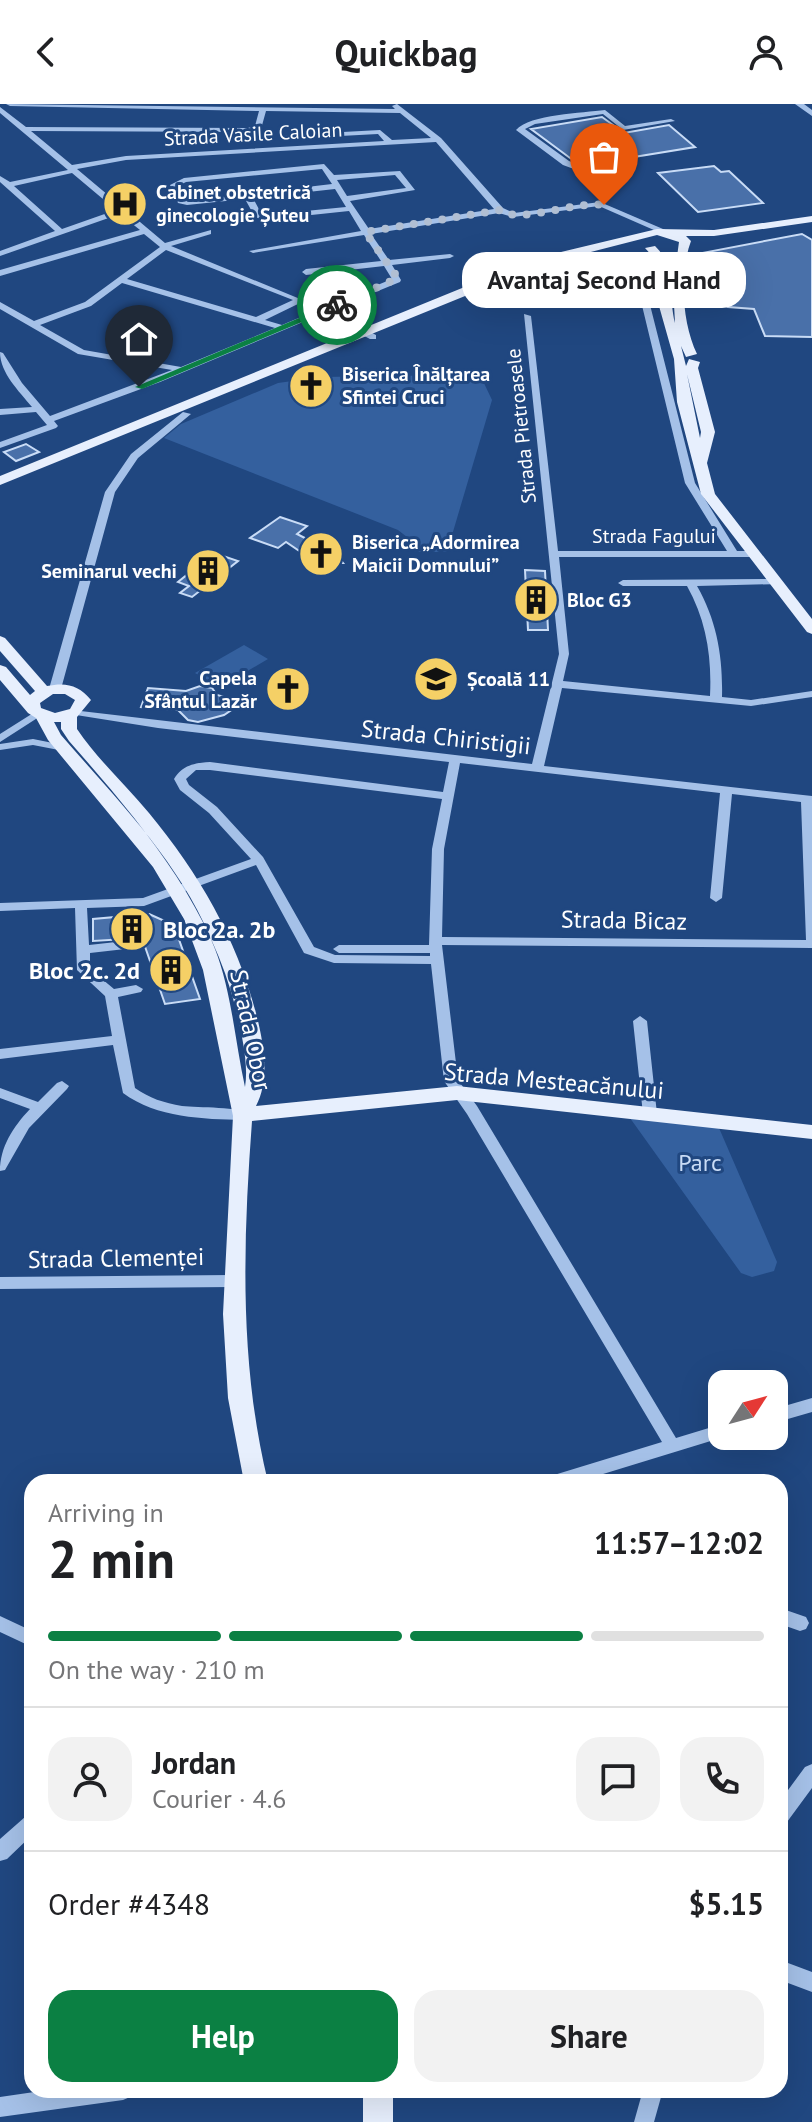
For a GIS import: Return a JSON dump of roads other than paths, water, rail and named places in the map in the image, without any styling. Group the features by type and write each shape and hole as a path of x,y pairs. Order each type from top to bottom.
{"main road":[{"path":"0,489 186,414 540,261 646,242 668,233 714,233 812,221"},
{"path":"646,242 668,250 812,221"},
{"path":"668,233 682,238 683,245 680,307 687,347 685,358"},
{"path":"646,242 662,259 669,328 692,368 708,432 702,472 708,494 812,629"},
{"path":"0,481 368,334"},
{"path":"0,641 50,690 35,698 38,712 72,714"},
{"name":"Strada Obor","path":"0,670 187,888"},
{"name":"Strada Obor","path":"50,690 68,689 81,696 83,704 72,714 69,729 187,888 218,989 229,1040 233,1087 243,1115 232,1281 238,1398 254,1474"},
{"name":"Strada Mesteacănului","path":"243,1115 457,1093 812,1132"},
{"path":"378,2098 378,2122"}],"street":[{"path":"10,104 402,111"},
{"path":"394,104 438,140 500,210 513,215 600,204 638,223 668,233"},
{"path":"799,104 812,114"},
{"path":"0,109 164,246 300,300 368,334"},
{"path":"24,129 248,130 258,127 263,109"},
{"path":"590,173 566,163 520,130 533,122 605,112 623,128 671,121"},
{"path":"287,137 380,132 390,143"},
{"name":"Strada Vasile Caloian","path":"8,185 138,157 438,140"},
{"path":"48,420 157,380 397,280 350,209 344,199 334,182 321,165 174,181 184,203 248,196 334,182 397,173 411,190 344,199"},
{"path":"0,178 61,232"},
{"path":"248,196 258,215 264,218 350,209"},
{"path":"253,251 500,210"},
{"path":"0,254 120,211"},
{"path":"638,223 646,242"},
{"path":"0,273 144,231"},
{"path":"34,324 77,309 122,280 164,246 208,232"},
{"path":"306,272 450,256"},
{"path":"122,280 281,327"},
{"path":"642,289 690,483 734,554"},
{"path":"259,319 300,300"},
{"path":"0,305 68,346 92,355 180,369"},
{"name":"Strada Pietroasele","path":"527,316 564,654 537,769"},
{"path":"652,328 669,328"},
{"path":"0,355 53,426 0,445"},
{"path":"0,412 38,409"},
{"path":"50,690 110,492 134,456 186,414"},
{"name":"Strada Fagului","path":"554,554 754,554"},
{"path":"623,583 775,582"},
{"path":"691,584 705,608 718,667 716,699"},
{"path":"559,684 751,703 812,694"},
{"path":"0,739 38,712"},
{"name":"Strada Chiristigii","path":"72,714 809,800"},
{"path":"0,747 33,742 64,748"},
{"path":"455,761 438,849 436,950 451,1081 472,1110 672,1445"},
{"path":"436,950 334,959 305,946 259,860 213,810 184,787 180,779 183,772 194,766 210,766 447,796"},
{"path":"716,898 726,790"},
{"path":"809,800 812,943"},
{"path":"0,907 144,902 259,860"},
{"path":"81,906 84,970 111,994 124,1082 128,1090 137,1098 199,1114 243,1115"},
{"name":"Strada Bicaz","path":"436,950 812,943"},
{"path":"83,950 134,944"},
{"path":"111,994 136,989"},
{"path":"640,1021 650,1114"},
{"path":"0,1054 119,1040"},
{"path":"0,1166 15,1137 38,1107 62,1086"},
{"path":"6,1095 38,1107"},
{"name":"Strada Clemenței","path":"0,1283 232,1281"},
{"path":"788,1412 812,1405"},
{"path":"580,1474 708,1435"},
{"path":"788,1619 800,1623"},
{"path":"0,1624 24,1635"},
{"path":"788,1805 812,1773"},
{"path":"0,1852 24,1830"},
{"path":"788,1973 812,1982"},
{"path":"0,2107 65,2098"},
{"path":"644,2122 651,2098"}],"place":[{"name":"Cabinet obstetrică ginecologie Șuteu","path":"125,204"},
{"name":"Avantaj Second Hand","path":"604,205"},
{"name":"Biserica Înălțarea Sfintei Cruci","path":"311,386"},
{"name":"Biserica „Adormirea Maicii Domnului”","path":"321,554"},
{"name":"Seminarul vechi","path":"208,571"},
{"name":"Bloc G3","path":"536,600"},
{"name":"Școală 11","path":"436,679"},
{"name":"Capela Sfântul Lazăr","path":"288,689"},
{"name":"Bloc 2a. 2b","path":"132,929"},
{"name":"Bloc 2c. 2d","path":"171,970"}],"park label":[{"name":"Parc","path":"700,1162"}]}
